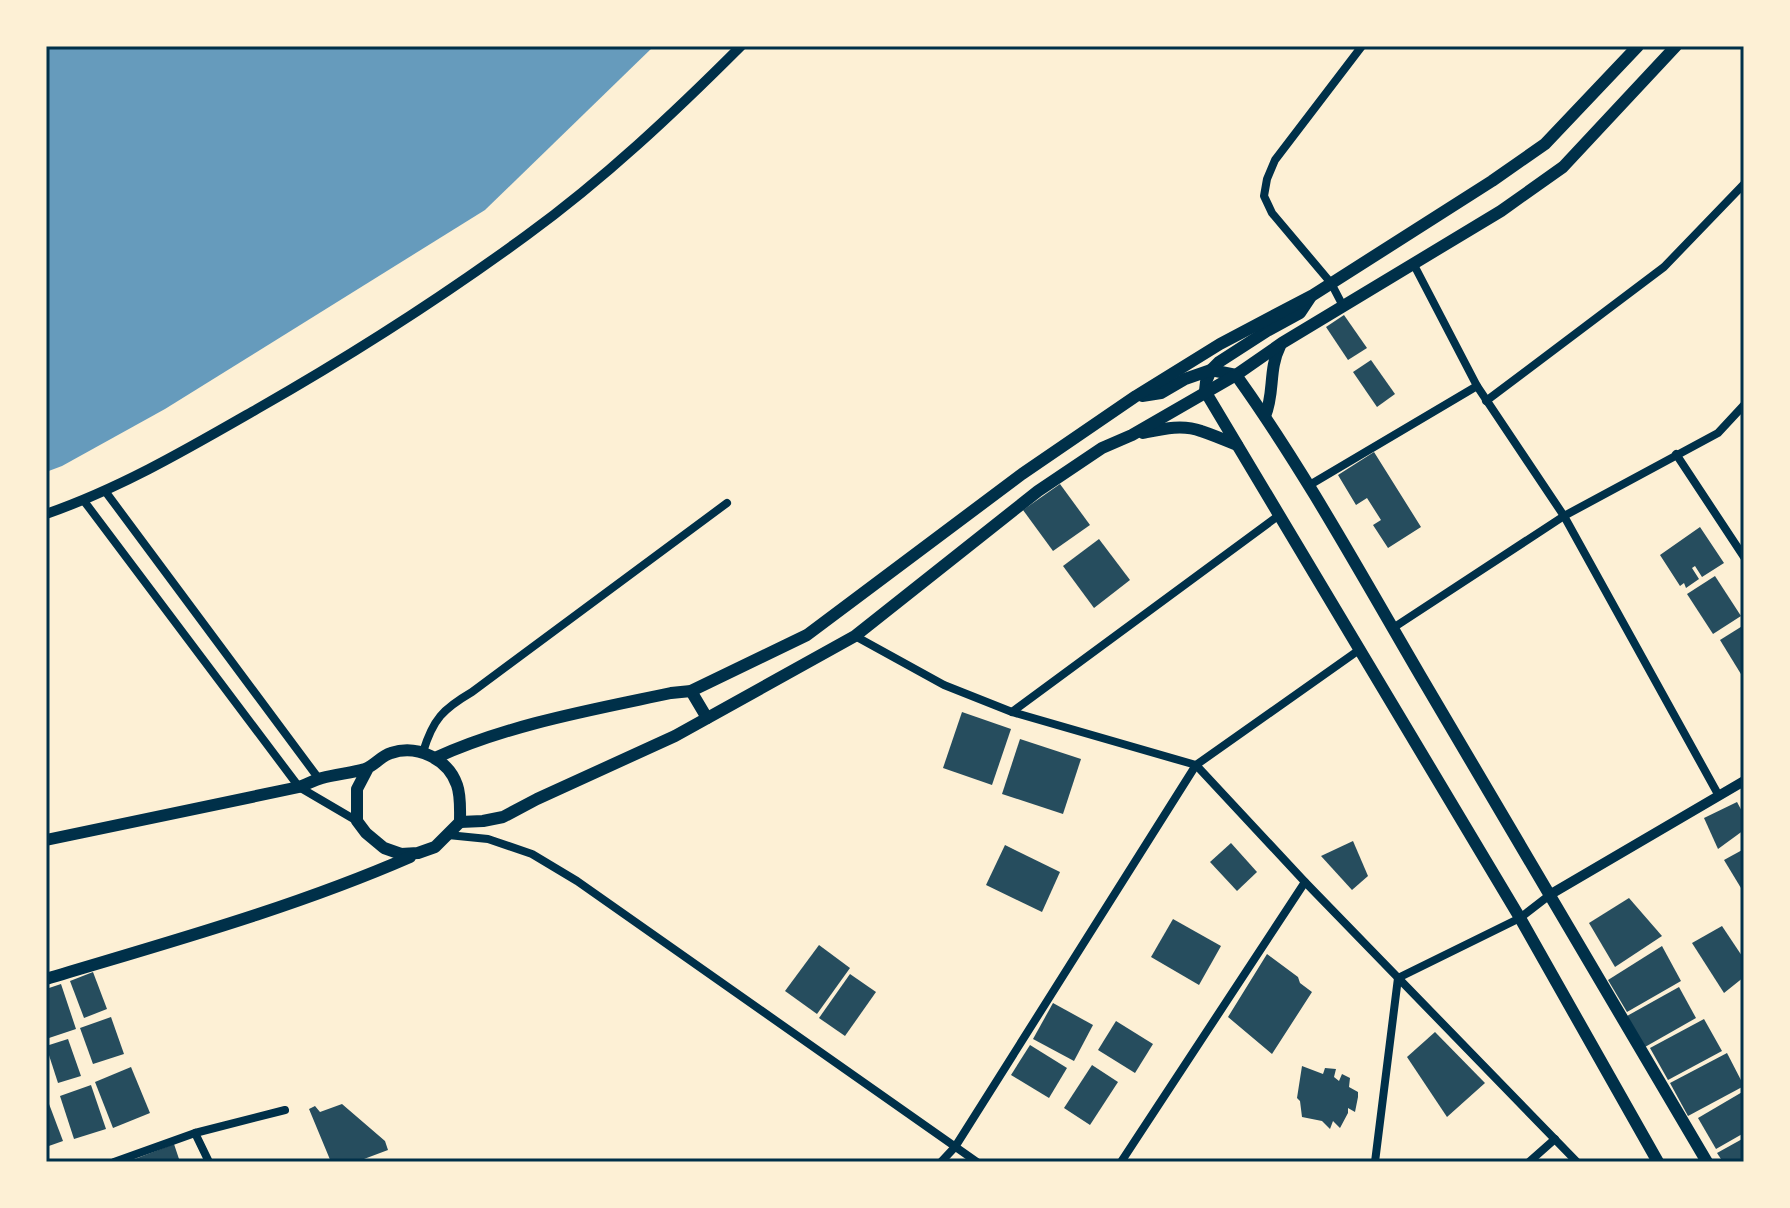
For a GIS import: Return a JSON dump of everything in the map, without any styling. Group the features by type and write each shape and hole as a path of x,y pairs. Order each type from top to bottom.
{"main road":[{"path":"418,853 401,854 384,848 357,821 357,789 368,768 380,758 395,751 429,755 553,718 691,691 807,635 1022,474 1136,396 1220,344 1313,295 1545,144 1638,46"},
{"path":"460,822 503,817 675,736 855,636 1038,491 1102,448 1132,435 1236,375 1282,343 1501,211 1563,167 1676,46"},
{"path":"1313,295 1300,313 1219,362 1211,370 1205,391 1520,918 1658,1162"},
{"path":"1265,416 1269,408 1274,359 1282,343"},
{"path":"1136,396 1161,393 1185,379 1211,370 1236,375 1265,416 1393,628 1707,1162"},
{"path":"1132,435 1171,427 1184,428 1199,430 1237,445"},
{"path":"691,691 707,718"},
{"path":"46,979 289,905 435,847 460,822 460,802 457,785 448,769 429,755"},
{"path":"47,839 299,787 319,779 368,768"}],"street":[{"path":"46,514 84,501 163,463 312,378 439,295 529,234 619,161 741,46"},
{"path":"1343,306 1331,283 1272,213 1264,196 1275,160 1362,46"},
{"path":"1486,401 1664,267 1744,184"},
{"path":"1414,265 1477,386 1564,516 1719,796"},
{"path":"1308,486 1477,386"},
{"path":"1393,628 1564,516 1718,433 1744,405"},
{"path":"1676,454 1744,557"},
{"path":"105,491 319,779"},
{"path":"84,501 299,787 357,821"},
{"path":"429,755 430,729 451,704 472,692 727,503"},
{"path":"1012,712 1278,516"},
{"path":"855,636 944,685 1012,712 1196,765 1577,1162"},
{"path":"941,1162 955,1147 1196,765 1359,650"},
{"path":"1398,978 1520,918 1551,894 1744,781"},
{"path":"448,835 488,839 532,854 577,881 977,1162"},
{"path":"1121,1162 1305,882"},
{"path":"1375,1162 1398,978"},
{"path":"114,1162 195,1133 285,1110"},
{"path":"195,1133 209,1162"},
{"path":"1529,1162 1555,1139"}],"water":[{"path":"46,46 654,46 485,210 165,409 46,472"}],"building":[{"path":"1344,315 1367,348 1348,360 1326,327"},
{"path":"1371,360 1395,394 1377,407 1353,372"},
{"path":"1374,452 1421,527 1388,548 1373,525 1381,520 1367,498 1356,505 1338,475"},
{"path":"1060,484 1090,525 1053,551 1023,510"},
{"path":"1700,527 1724,563 1702,577 1695,566 1692,568 1699,579 1686,588 1684,583 1680,586 1660,555"},
{"path":"1099,539 1130,580 1094,608 1063,566"},
{"path":"1715,576 1741,616 1713,634 1687,594"},
{"path":"1744,625 1744,679 1720,640"},
{"path":"962,712 1011,729 992,785 943,768"},
{"path":"1020,739 1081,759 1063,814 1002,794"},
{"path":"1737,802 1744,815 1744,830 1718,849 1704,818"},
{"path":"1353,841 1368,876 1352,890 1321,856"},
{"path":"1231,843 1257,872 1237,891 1210,862"},
{"path":"1005,845 1060,872 1042,912 986,885"},
{"path":"1744,849 1744,893 1724,860"},
{"path":"1629,898 1662,936 1615,967 1589,923"},
{"path":"1173,919 1221,946 1199,985 1151,957"},
{"path":"1722,926 1744,959 1744,977 1724,993 1692,943"},
{"path":"819,945 850,968 817,1014 785,991"},
{"path":"1662,946 1681,981 1627,1012 1608,980"},
{"path":"1267,954 1298,977 1300,983 1312,992 1272,1054 1228,1017"},
{"path":"93,972 107,1009 84,1018 70,981"},
{"path":"850,974 876,992 845,1036 819,1018"},
{"path":"61,984 76,1029 46,1039 46,989"},
{"path":"1679,987 1696,1018 1645,1047 1627,1016"},
{"path":"1053,1003 1093,1025 1074,1061 1033,1039"},
{"path":"111,1017 124,1054 93,1064 80,1028"},
{"path":"1704,1019 1722,1051 1668,1080 1650,1048"},
{"path":"1116,1021 1153,1044 1135,1073 1098,1050"},
{"path":"1435,1032 1485,1083 1447,1117 1407,1057"},
{"path":"68,1039 81,1076 58,1083 46,1046"},
{"path":"1030,1045 1067,1068 1049,1098 1011,1075"},
{"path":"1727,1053 1744,1086 1688,1116 1670,1083"},
{"path":"1092,1065 1118,1082 1090,1125 1064,1108"},
{"path":"1302,1066 1323,1074 1325,1068 1336,1069 1334,1077 1339,1081 1342,1074 1350,1078 1349,1087 1358,1092 1355,1112 1348,1108 1340,1128 1333,1121 1330,1129 1322,1121 1302,1117 1297,1098"},
{"path":"131,1067 150,1113 113,1128 95,1082"},
{"path":"91,1085 106,1129 74,1139 60,1096"},
{"path":"1744,1091 1744,1133 1716,1149 1698,1118"},
{"path":"46,1096 63,1141 46,1147"},
{"path":"342,1104 385,1141 388,1150 356,1162 331,1162 309,1109 315,1106 320,1112"},
{"path":"1744,1138 1744,1162 1723,1162 1717,1153"},
{"path":"174,1144 180,1162 127,1162"}]}
